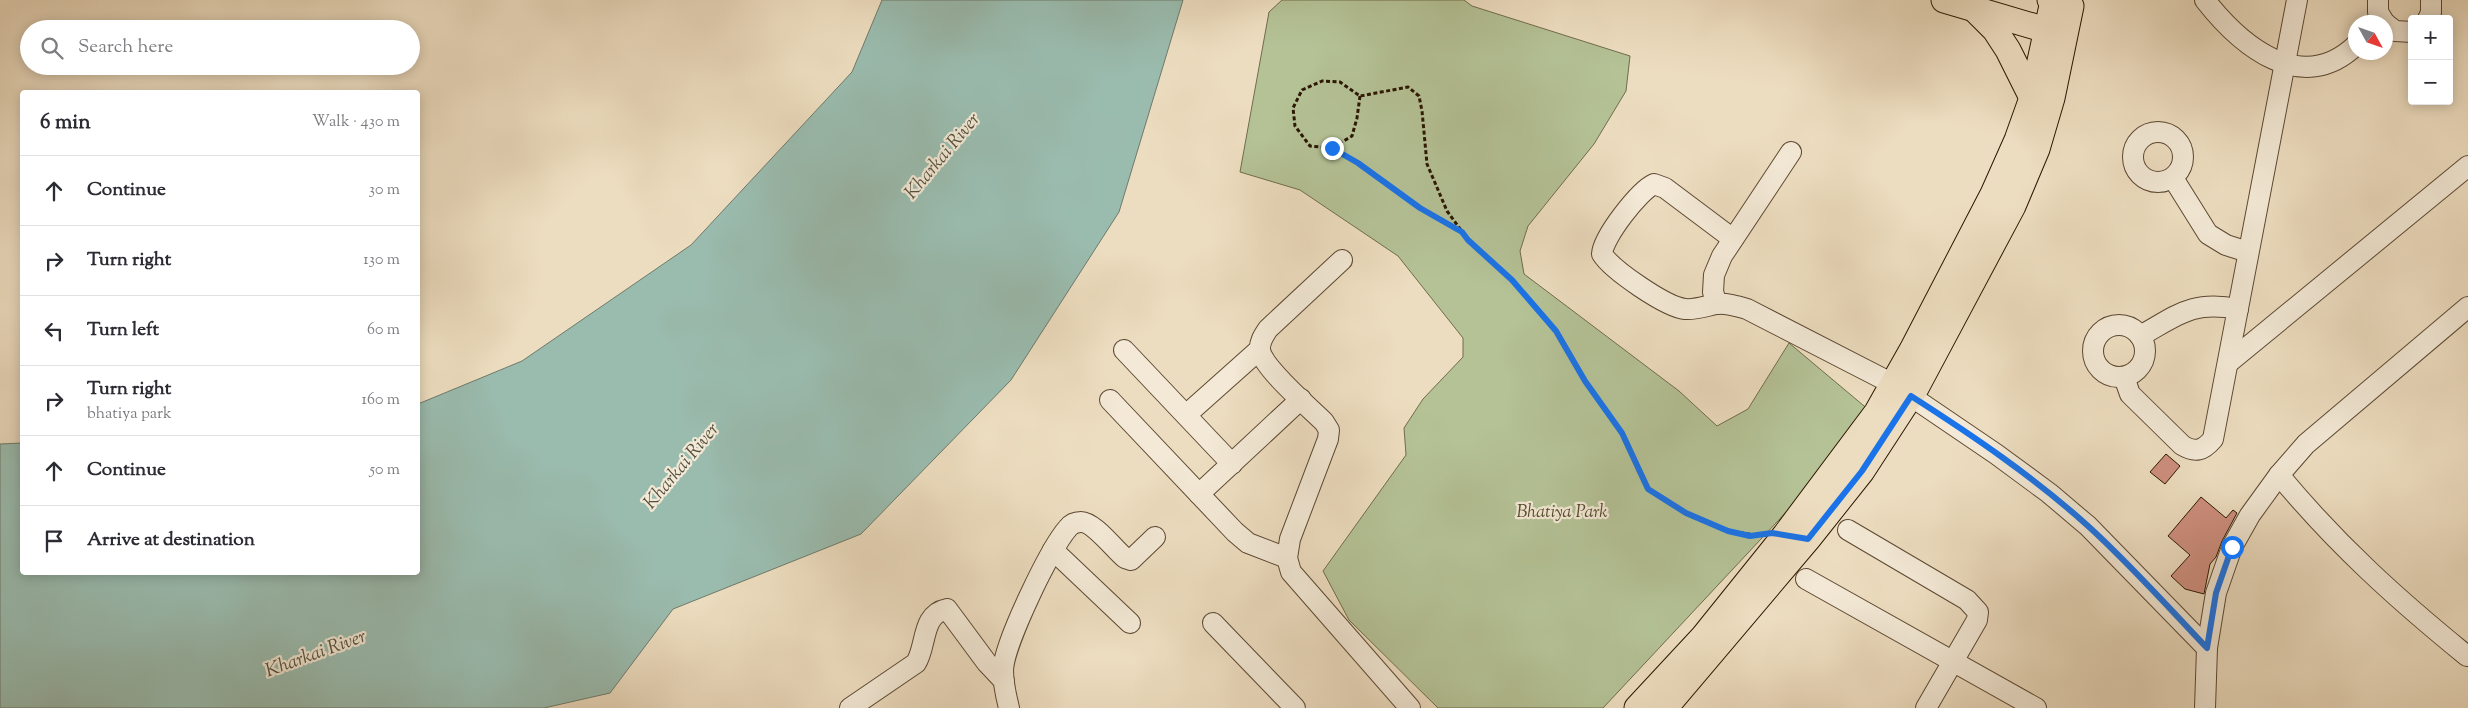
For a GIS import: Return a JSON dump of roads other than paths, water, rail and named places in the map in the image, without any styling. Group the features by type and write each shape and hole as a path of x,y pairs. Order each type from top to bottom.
{"main road":[{"path":"1944,0 2057,33"},
{"path":"1637,708 1703,637 1785,535 1877,412 1902,390 2013,206 2037,149 2052,98 2060,1"},
{"path":"1974,9 1995,30 2008,50 2032,98"},
{"path":"1665,708 1862,471 1902,390 1993,194 2017,140 2057,33"}],"street":[{"path":"2206,0 2228,26 2250,46 2269,58 2284,64 2300,67 2317,66 2331,63 2348,51"},
{"path":"2124,377 2130,394 2182,445 2190,450 2198,451 2206,447 2213,438 2297,0"},
{"path":"2378,0 2380,15"},
{"path":"2430,15 2431,0"},
{"path":"2393,30 2408,32"},
{"path":"1718,304 1714,292 1714,275 1722,256 1791,152"},
{"path":"2228,363 2468,166"},
{"path":"2173,178 2208,234 2216,241 2248,252"},
{"path":"1734,239 1665,188 1654,184 1640,194 1604,243 1602,254 1610,263 1665,303 1685,309 1718,304 1747,309 1902,390 2019,470 2088,526 2122,558 2207,648"},
{"path":"1186,415 1260,348 1268,329 1342,260"},
{"path":"2140,336 2200,306 2213,305 2238,309"},
{"path":"2210,704 2207,648 2216,593 2232,547 2250,515 2279,475 2306,444 2468,307"},
{"path":"2117,325 2126,326 2140,336 2145,352 2143,361 2132,374 2124,377 2115,377 2100,370 2093,355 2096,338 2102,332 2117,325"},
{"path":"1260,348 1268,367 1324,422 1329,430 1328,439 1296,521 1287,558 1291,572 1410,708"},
{"path":"1124,350 1232,464"},
{"path":"1199,494 1301,399"},
{"path":"1110,400 1235,532 1248,543 1287,558"},
{"path":"2279,475 2345,550 2379,582 2468,654"},
{"path":"1010,708 1003,670 1007,648 1053,550 1069,526 1076,522 1084,522 1094,528 1119,553 1132,560 1155,538"},
{"path":"1848,530 1974,605 1978,612 1977,620 1926,708"},
{"path":"1053,550 1130,622"},
{"path":"1806,579 2036,708"},
{"path":"850,708 916,663 921,656 924,634 929,623 942,610 947,609 987,663 1004,681"},
{"path":"1213,623 1295,708"}],"water":[{"name":"Kharkai River","path":"882,0 1183,0 1119,212 1011,380 861,534 673,609 610,693 544,708 0,708 0,444 20,443 20,575 420,575 420,403 522,361 691,245 852,72"}],"park label":[{"name":"Bhatiya Park","path":"1562,511"}]}
